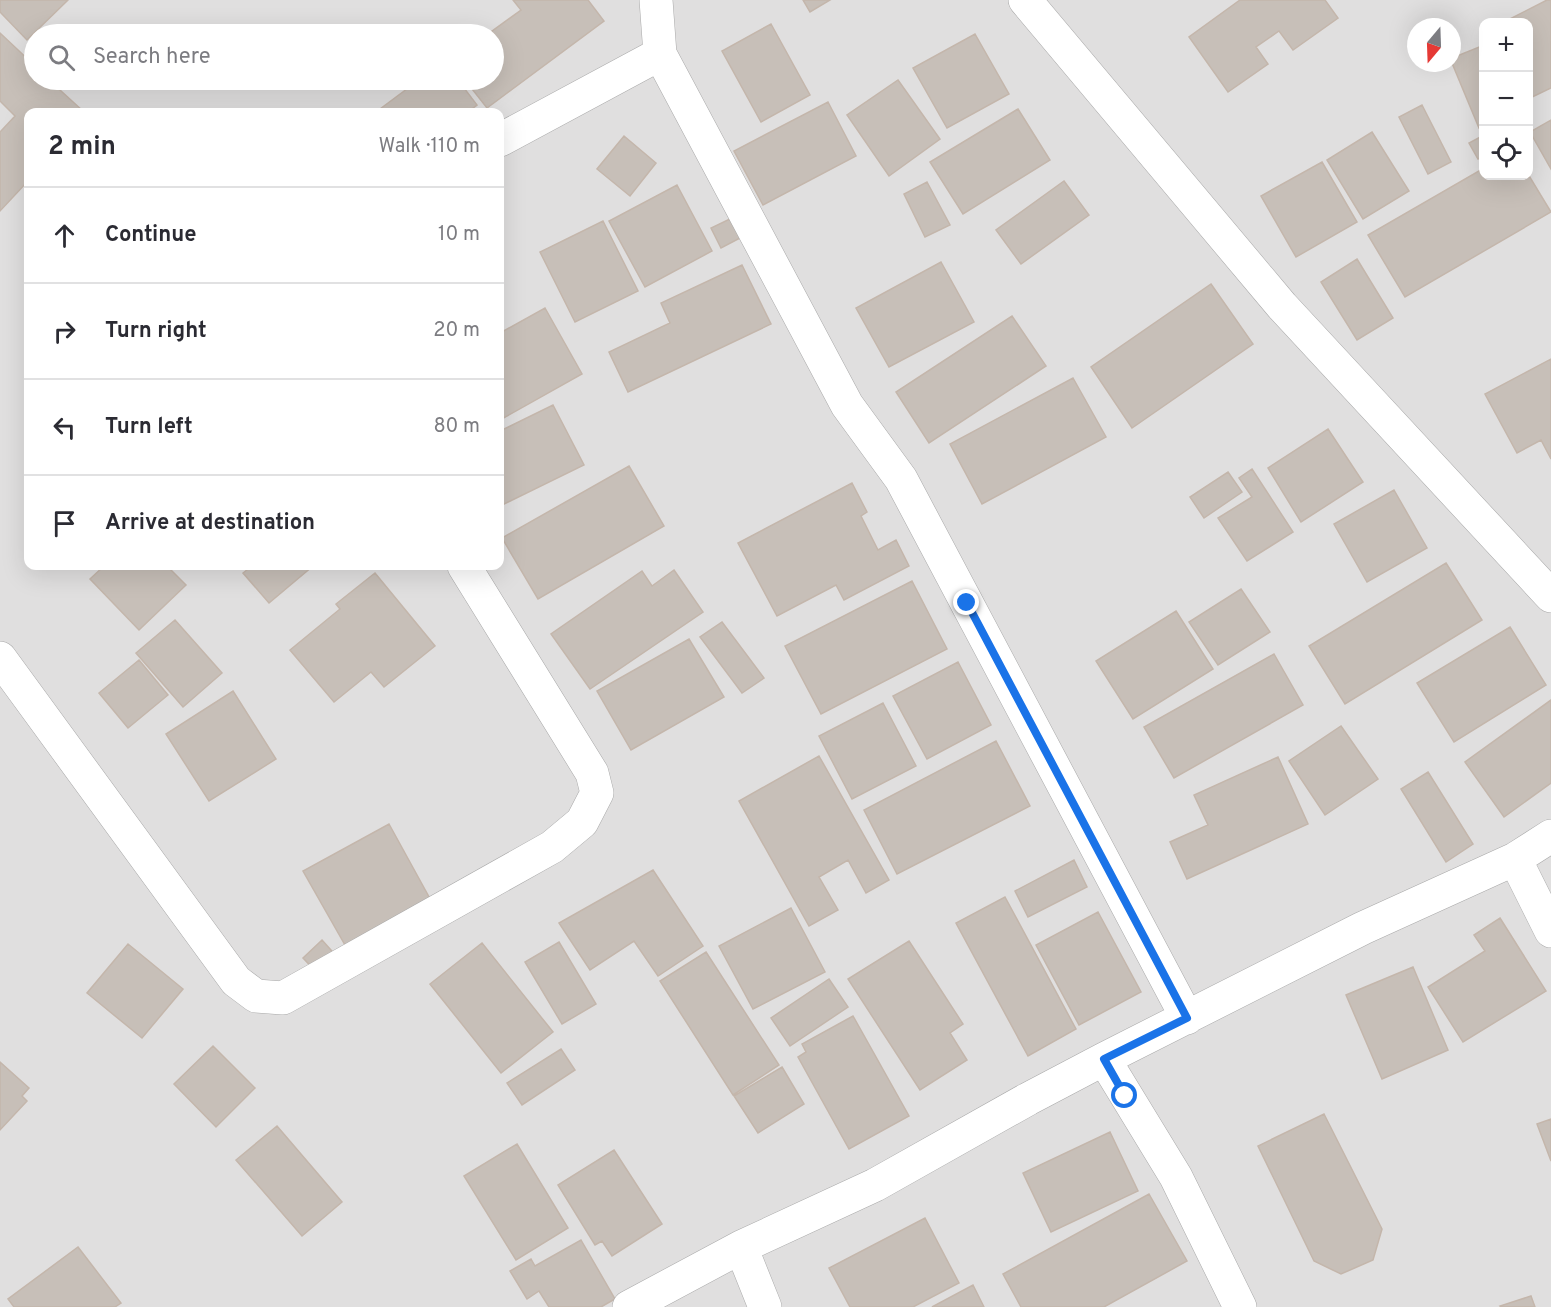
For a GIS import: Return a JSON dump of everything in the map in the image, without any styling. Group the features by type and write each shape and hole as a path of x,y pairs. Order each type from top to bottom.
{"street":[{"path":"656,0 660,54 847,405 901,479 1187,1018"},
{"path":"1025,0 1282,306 1551,596"},
{"path":"504,138 660,54"},
{"path":"0,658 236,981 255,996 283,998 552,847 582,822 597,793 592,773 466,570"},
{"path":"629,1307 741,1247 875,1185 1104,1059 1363,928 1515,859 1551,836"},
{"path":"1515,859 1551,931"},
{"path":"1104,1059 1176,1178 1240,1307"},
{"path":"741,1247 765,1307"}],"shaded area":[{"path":"0,0 1551,0 1551,1307 0,1307"}],"building":[{"path":"0,0 68,0 43,24 24,24 24,37 0,12"},
{"path":"513,0 588,0 604,21 487,108 473,90 504,90 504,24 502,24 521,10"},
{"path":"803,0 830,0 810,12"},
{"path":"1240,0 1325,0 1338,18 1293,50 1279,31 1256,47 1268,64 1228,92 1189,37"},
{"path":"1551,0 1551,88 1533,97 1533,18 1512,18"},
{"path":"771,24 810,95 761,122 722,51"},
{"path":"0,33 24,56 24,90 60,90 80,108 24,108 24,185 0,211 0,132 15,116 0,101"},
{"path":"975,34 1009,94 947,128 913,68"},
{"path":"1479,47 1479,128 1456,72 1461,72 1461,54"},
{"path":"898,80 940,139 889,176 847,115"},
{"path":"406,90 466,90 477,105 473,108 381,108"},
{"path":"828,102 856,156 763,205 734,151"},
{"path":"1422,105 1451,162 1428,174 1399,117"},
{"path":"1018,109 1050,160 963,214 930,162"},
{"path":"1551,120 1551,169 1533,137 1533,130"},
{"path":"1372,132 1409,191 1363,219 1327,160"},
{"path":"624,136 656,163 630,196 597,169"},
{"path":"1479,138 1479,158 1478,159 1469,143"},
{"path":"1322,162 1357,222 1296,257 1261,196"},
{"path":"1479,171 1479,180 1532,180 1551,212 1405,297 1368,235"},
{"path":"1064,181 1089,215 1021,264 996,230"},
{"path":"927,182 950,225 925,237 904,194"},
{"path":"677,185 712,251 645,287 609,221"},
{"path":"734,217 744,236 721,248 711,228"},
{"path":"603,221 638,291 575,322 540,252"},
{"path":"1357,259 1393,318 1357,340 1321,282"},
{"path":"941,262 974,322 889,367 856,308"},
{"path":"742,265 771,324 628,392 609,352 670,323 661,303"},
{"path":"1211,284 1253,344 1132,428 1091,367"},
{"path":"545,308 582,374 504,418 504,331"},
{"path":"1012,316 1046,366 929,443 896,392"},
{"path":"1551,359 1551,459 1541,440 1517,453 1485,394"},
{"path":"1073,378 1106,437 982,504 950,444"},
{"path":"553,405 584,465 504,504 504,429"},
{"path":"1328,429 1363,482 1301,522 1268,468"},
{"path":"629,466 664,526 538,599 504,541 504,537"},
{"path":"1252,469 1293,532 1247,561 1218,518 1252,497 1239,478"},
{"path":"1228,472 1242,492 1204,518 1190,497"},
{"path":"852,483 867,512 861,516 878,550 896,540 909,566 844,600 836,585 777,616 738,543"},
{"path":"1394,490 1427,548 1367,582 1334,524"},
{"path":"1446,563 1482,620 1345,704 1309,646"},
{"path":"100,570 171,570 186,585 139,630 90,579"},
{"path":"247,570 308,570 269,603 243,573"},
{"path":"674,570 703,612 590,689 551,634 642,571 652,586"},
{"path":"375,573 435,646 384,687 371,672 334,702 290,650 340,609 336,604"},
{"path":"912,581 947,649 821,714 785,646"},
{"path":"1241,589 1270,632 1218,665 1189,622"},
{"path":"1176,611 1213,669 1133,719 1096,661"},
{"path":"175,620 222,673 183,707 136,653"},
{"path":"722,622 764,678 742,693 700,637"},
{"path":"1510,627 1546,685 1454,742 1417,683"},
{"path":"689,639 724,697 631,750 597,691"},
{"path":"1274,654 1303,705 1174,778 1144,727"},
{"path":"139,660 168,695 128,728 99,693"},
{"path":"958,662 991,725 927,759 893,696"},
{"path":"233,691 276,759 209,801 166,734"},
{"path":"1551,700 1551,783 1504,817 1465,762"},
{"path":"883,703 916,766 852,799 819,736"},
{"path":"1341,726 1378,779 1325,815 1289,761"},
{"path":"996,741 1030,806 897,874 864,810"},
{"path":"819,756 889,880 866,893 848,860 819,877 838,910 809,926 739,801"},
{"path":"1278,757 1308,824 1187,879 1170,842 1208,825 1194,795"},
{"path":"1428,772 1473,844 1446,862 1401,789"},
{"path":"389,824 434,906 349,952 303,871"},
{"path":"1074,860 1087,887 1028,917 1015,891"},
{"path":"653,870 703,946 658,976 634,941 590,970 559,923"},
{"path":"1005,897 1076,1029 1028,1056 956,923"},
{"path":"791,908 825,972 753,1009 719,946"},
{"path":"1098,912 1141,992 1079,1025 1036,945"},
{"path":"1500,918 1546,991 1463,1042 1428,987 1485,951 1474,935"},
{"path":"322,940 339,959 321,977 303,958"},
{"path":"909,941 963,1024 950,1033 967,1060 920,1090 848,979"},
{"path":"559,942 596,1004 562,1024 525,962"},
{"path":"482,943 553,1032 501,1073 430,984"},
{"path":"128,944 183,989 142,1038 87,993"},
{"path":"706,952 779,1065 733,1095 660,981"},
{"path":"1413,967 1448,1050 1382,1079 1346,995"},
{"path":"829,979 848,1007 790,1046 771,1018"},
{"path":"853,1016 909,1116 849,1149 798,1057 806,1052 802,1044"},
{"path":"213,1046 255,1088 216,1127 174,1084"},
{"path":"561,1049 575,1070 522,1105 507,1083"},
{"path":"0,1062 29,1088 22,1096 27,1101 0,1130"},
{"path":"782,1067 804,1104 758,1133 734,1096"},
{"path":"1324,1114 1382,1229 1373,1260 1341,1274 1314,1261 1258,1146"},
{"path":"1551,1119 1551,1161 1537,1124"},
{"path":"277,1126 342,1202 302,1236 236,1160"},
{"path":"1110,1132 1138,1191 1051,1232 1023,1173"},
{"path":"517,1144 568,1228 516,1260 464,1176"},
{"path":"614,1150 662,1224 612,1256 602,1241 595,1245 558,1185"},
{"path":"1149,1194 1187,1261 1104,1307 1021,1307 1003,1274"},
{"path":"925,1218 959,1283 913,1307 850,1307 829,1268"},
{"path":"581,1240 615,1299 601,1307 549,1307 539,1291 527,1299 510,1271 531,1259 535,1266"},
{"path":"78,1247 121,1303 115,1307 14,1307 8,1299"},
{"path":"973,1285 984,1307 932,1307"},
{"path":"1531,1296 1535,1307 1500,1306"}],"route":[{"path":"967,603 1187,1018 1104,1059 1125,1096"}]}
